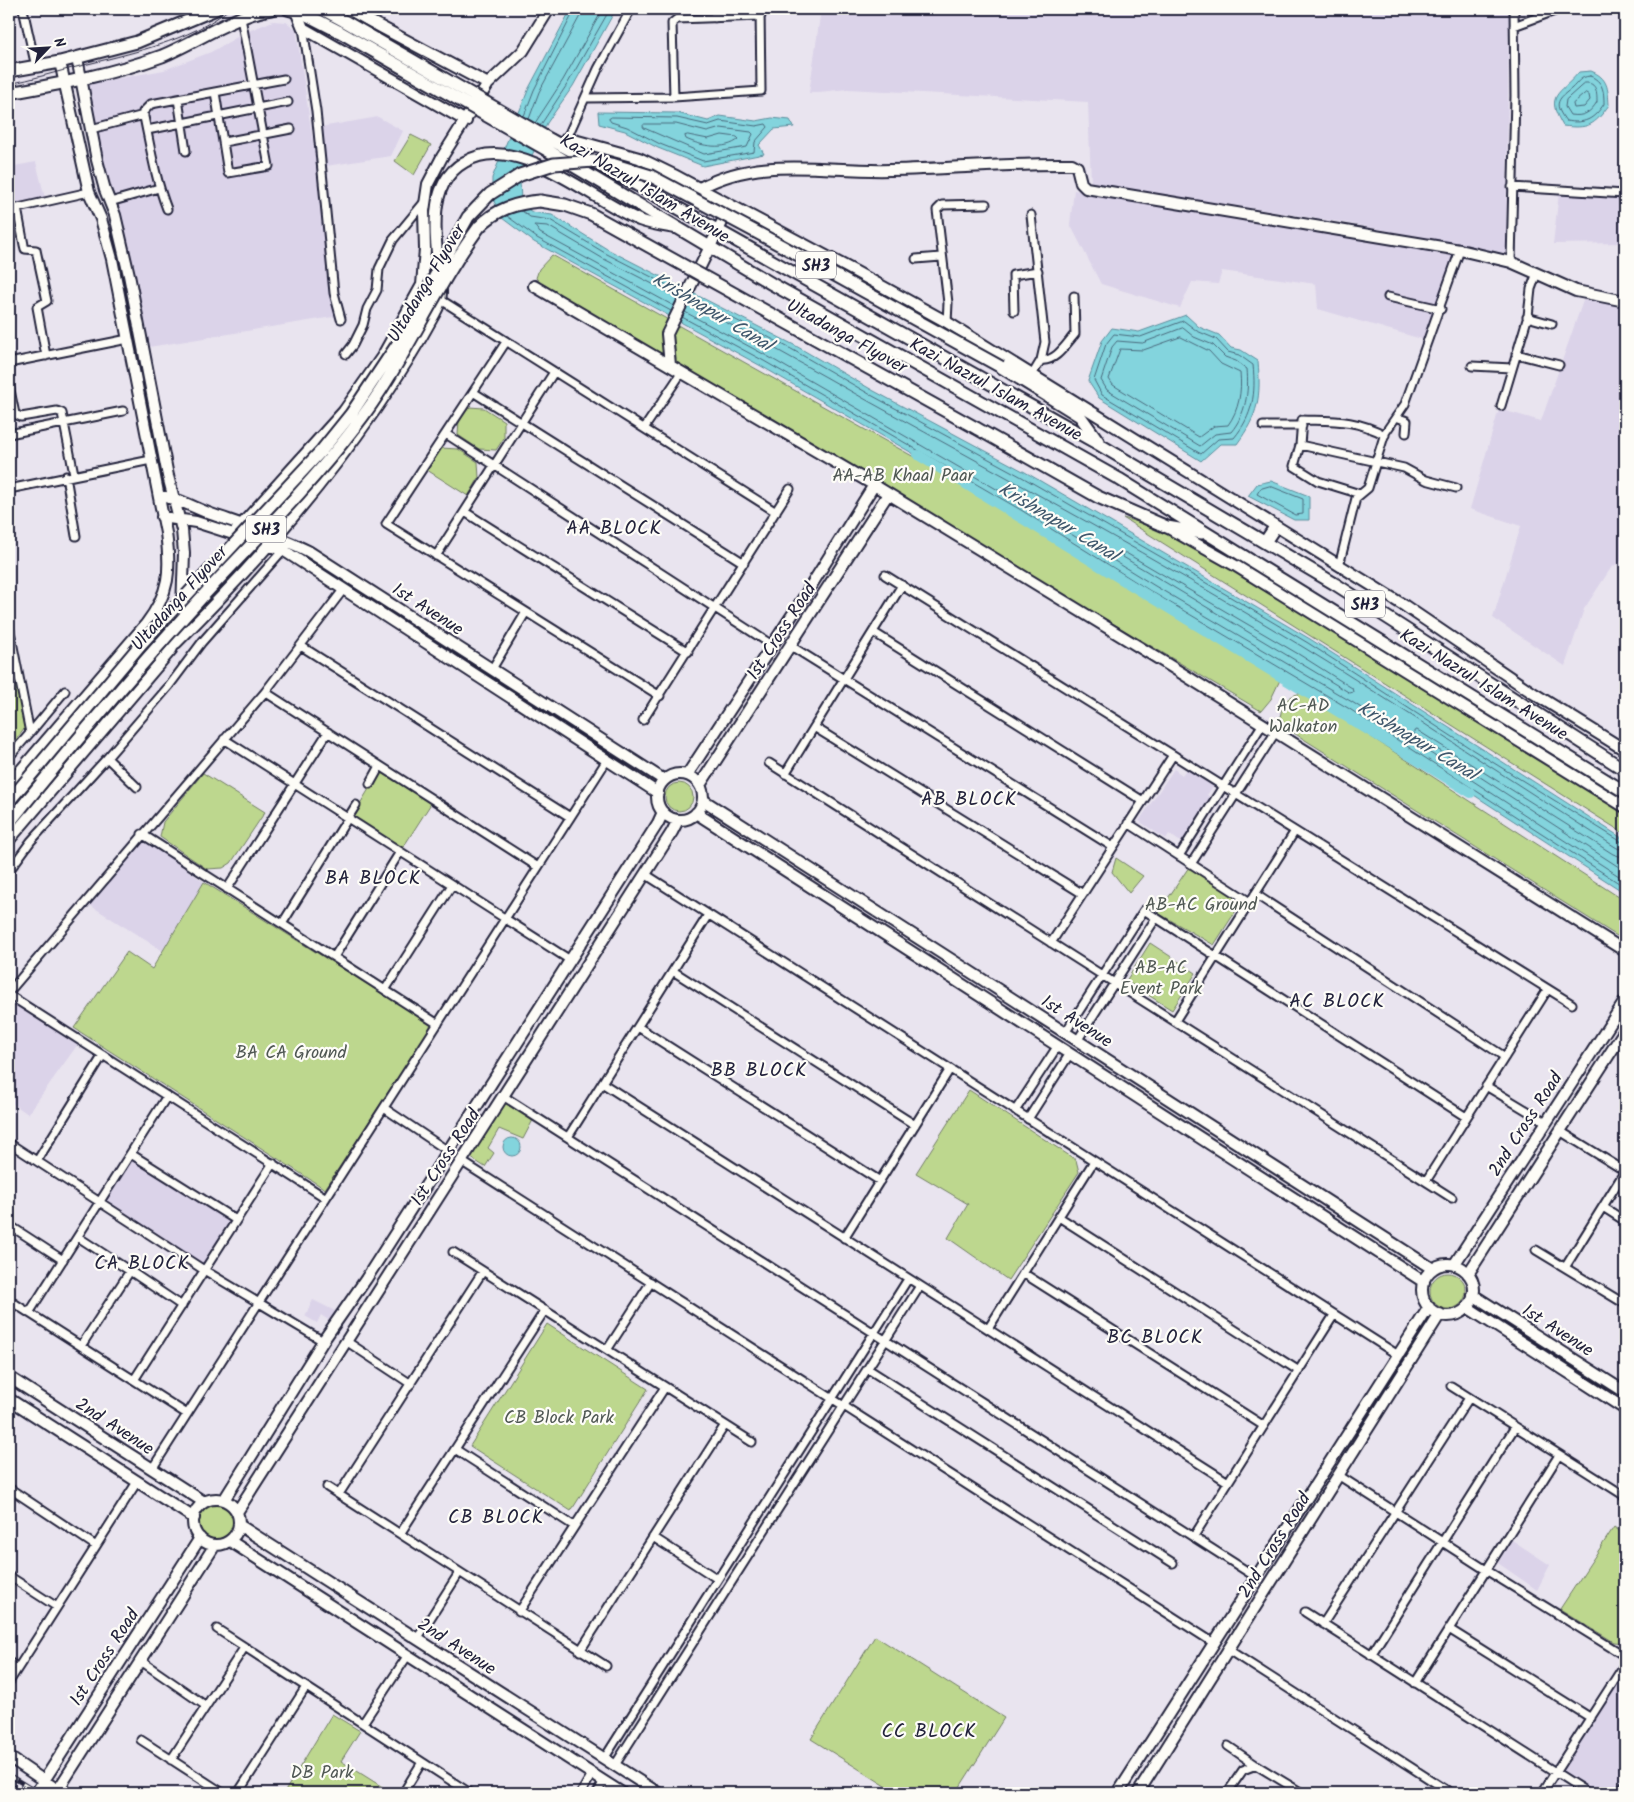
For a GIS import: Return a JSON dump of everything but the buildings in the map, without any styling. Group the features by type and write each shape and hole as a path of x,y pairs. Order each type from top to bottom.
{"main road":[{"path":"9,71 77,58 149,38 216,9"},
{"path":"9,93 65,82 153,59 205,37 238,13 271,9"},
{"name":"Kazi Nazrul Islam Avenue","path":"294,9 549,145 680,230 1067,449 1210,534 1625,792"},
{"path":"322,9 549,145"},
{"name":"Kazi Nazrul Islam Avenue","path":"549,145 565,142 1100,445 1265,542 1625,770"},
{"name":"Ultadanga Flyover","path":"9,800 141,644 322,450 351,414 392,353 468,217 490,194 520,175 554,164 594,161 615,164 651,176 1001,367 1080,416 1100,445"},
{"name":"Ultadanga Flyover","path":"9,823 143,663 334,453 390,378 460,254 489,218 509,206 528,202 549,202 565,205 591,214 1098,496 1167,527 1210,534"},
{"path":"1265,542 1275,527"}],"street":[{"path":"23,9 36,67"},
{"path":"294,9 303,28 316,111 334,293 341,319"},
{"path":"347,9 488,84"},
{"path":"234,534 344,411 382,357 422,285 426,249 424,212 428,184 488,84 523,51 548,9"},
{"path":"565,142 598,69 631,9"},
{"path":"715,9 716,18"},
{"path":"1511,262 1515,96 1514,9"},
{"path":"1514,26 1560,9"},
{"path":"586,98 674,97 761,91 760,12 716,18 677,19 672,23 674,97"},
{"path":"215,92 228,173 268,166 259,108 238,13"},
{"path":"303,28 466,121"},
{"path":"77,58 104,190 115,215 129,276 179,518 183,546 184,580 182,609 175,644"},
{"path":"9,784 156,612 169,575 169,558 162,517 112,258 101,219 90,192 60,62"},
{"path":"168,209 159,188 144,116 146,108 151,104 284,79"},
{"path":"178,99 186,150"},
{"path":"147,130 288,102"},
{"path":"91,129 144,116"},
{"path":"224,142 291,129"},
{"name":"Kazi Nazrul Islam Avenue","path":"565,142 639,158 731,204 947,323 1404,606 1533,693 1625,750"},
{"path":"9,840 175,644 276,536 369,420 397,378 441,300 443,292 438,259 436,223 439,194 446,178 454,168 466,161 491,154 507,155 536,164 563,176 640,220 680,230"},
{"path":"700,188 735,173 800,166 882,170 977,168 1027,163 1072,164 1077,167 1081,183 1086,188 1460,250 1511,262 1576,291 1625,301"},
{"path":"1512,187 1625,194"},
{"path":"110,202 159,188"},
{"path":"46,356 37,307 47,301 36,250 25,249 13,209 90,192"},
{"path":"346,354 363,325 367,309 377,290 379,269 393,240 426,200"},
{"path":"670,365 667,334 731,204"},
{"path":"947,323 948,304 941,257 939,206 986,204"},
{"path":"1031,215 1045,342 1041,360 1032,374"},
{"path":"1339,566 1356,498 1368,488 1385,435 1406,404 1460,250"},
{"path":"916,259 941,257"},
{"path":"1014,312 1013,275 1038,271"},
{"path":"1501,406 1527,317 1536,273"},
{"path":"422,285 441,300 506,342 645,427 776,512"},
{"path":"534,286 874,485 1625,951"},
{"path":"1041,360 1056,356 1075,334 1074,296"},
{"path":"1388,297 1441,308"},
{"path":"1527,317 1552,324"},
{"path":"9,363 128,339"},
{"path":"506,342 386,524 660,696"},
{"path":"1516,354 1560,365"},
{"path":"1472,366 1512,368"},
{"path":"436,556 554,372"},
{"path":"645,427 682,372"},
{"path":"9,385 15,414 21,417 57,411 62,413 65,423 76,536"},
{"path":"473,392 744,563"},
{"path":"9,434 123,411"},
{"path":"1396,417 1407,421 1406,433"},
{"path":"1360,494 1318,481 1294,466 1300,445 1302,420 1336,419 1368,426 1385,435"},
{"path":"1263,426 1302,426"},
{"path":"446,434 772,645"},
{"path":"1300,445 1404,468 1426,480 1456,488"},
{"path":"9,489 70,475 151,460"},
{"path":"687,775 802,600 874,485"},
{"path":"644,720 790,489"},
{"name":"1st Cross Road","path":"700,785 888,494"},
{"name":"1st Avenue","path":"158,496 175,498 211,514 276,536 308,551 664,780"},
{"path":"465,512 688,652"},
{"path":"162,517 179,518 283,550 658,793"},
{"name":"Kazi Nazrul Islam Avenue","path":"1167,527 1236,566 1625,807"},
{"path":"9,872 31,841 107,758 169,686 202,642 283,550"},
{"path":"885,575 1572,1004"},
{"path":"785,774 902,586"},
{"path":"326,1198 9,993 142,834 265,692 343,590"},
{"path":"802,600 815,608"},
{"path":"492,669 526,612"},
{"path":"9,626 30,733"},
{"path":"873,632 1143,801"},
{"path":"301,646 570,817"},
{"path":"791,646 1113,848"},
{"path":"9,757 65,691"},
{"path":"265,692 538,867"},
{"path":"553,725 561,714"},
{"path":"1179,856 1262,725"},
{"path":"814,727 1083,894"},
{"path":"227,889 296,785 328,732"},
{"path":"1191,864 1275,733"},
{"path":"224,739 570,960"},
{"path":"1051,943 1173,755"},
{"path":"107,758 137,787"},
{"path":"152,1469 606,760"},
{"path":"769,763 1452,1198"},
{"path":"370,784 380,766"},
{"path":"675,774 687,775 700,785 703,800 696,814 685,820 678,820 663,812 658,803 658,793 664,780 675,774"},
{"name":"1st Avenue","path":"703,800 1433,1269"},
{"path":"282,924 356,805"},
{"name":"1st Cross Road","path":"224,1500 290,1397 323,1341 448,1151 658,823 663,812"},
{"name":"1st Avenue","path":"696,814 1424,1282"},
{"name":"1st Cross Road","path":"237,1512 678,820"},
{"path":"1128,824 1250,902"},
{"path":"1174,1021 1295,831"},
{"path":"142,834 438,1024"},
{"path":"334,957 400,852"},
{"path":"645,874 1398,1355"},
{"path":"826,897 834,884"},
{"path":"386,990 452,885"},
{"path":"1255,894 1505,1057"},
{"path":"1065,1033 1144,910 1466,1117"},
{"path":"568,1137 708,915"},
{"path":"1077,1041 1156,918"},
{"path":"673,971 915,1125"},
{"path":"1426,1181 1548,989"},
{"path":"1005,1013 1014,1000"},
{"name":"2nd Cross Road","path":"1454,1265 1625,1000"},
{"path":"638,1026 880,1181"},
{"path":"1468,1274 1625,1030"},
{"path":"519,1039 534,1048"},
{"path":"1016,1111 1058,1047"},
{"path":"37,1161 103,1055"},
{"path":"1028,1119 1069,1055"},
{"path":"844,1238 950,1069"},
{"path":"1577,1074 1591,1083"},
{"path":"602,1083 1228,1482"},
{"path":"1486,1086 1546,1122"},
{"path":"29,1313 168,1096"},
{"path":"503,1096 1256,1577"},
{"path":"384,1108 448,1151"},
{"path":"1560,1131 1625,1171 1566,1266"},
{"path":"9,1143 204,1270 323,1341"},
{"path":"131,1154 236,1220"},
{"path":"1523,1157 1538,1167"},
{"path":"461,1161 1214,1643"},
{"path":"988,1329 1094,1161"},
{"path":"134,1380 272,1164"},
{"path":"1318,1214 1327,1201"},
{"path":"1603,1206 1625,1221"},
{"path":"1059,1217 1299,1370"},
{"path":"9,1225 63,1260"},
{"path":"78,1237 182,1306"},
{"path":"1536,1250 1566,1266 1625,1304"},
{"path":"453,1252 752,1442"},
{"path":"1454,1265 1468,1274 1473,1284 1473,1295 1467,1307 1459,1314 1450,1316 1440,1314 1428,1307 1423,1295 1424,1282 1433,1269 1440,1266 1454,1265"},
{"path":"339,1494 483,1271"},
{"path":"81,1346 130,1272"},
{"path":"1023,1273 1264,1426"},
{"path":"604,1759 716,1578 908,1279"},
{"path":"607,1350 651,1282"},
{"path":"614,1766 920,1286"},
{"name":"1st Avenue","path":"1473,1295 1625,1392"},
{"path":"9,1300 187,1414"},
{"name":"2nd Cross Road","path":"1121,1789 1428,1307"},
{"path":"1467,1307 1625,1409"},
{"path":"400,1534 544,1310"},
{"name":"2nd Cross Road","path":"1137,1793 1440,1314"},
{"path":"1194,1536 1334,1315"},
{"path":"346,1341 410,1384"},
{"path":"868,1369 1173,1563"},
{"name":"2nd Avenue","path":"9,1378 204,1502"},
{"path":"1382,1380 1394,1387"},
{"path":"519,1612 664,1386"},
{"path":"1451,1386 1625,1496"},
{"path":"290,1397 304,1406"},
{"path":"1323,1624 1469,1398"},
{"name":"2nd Avenue","path":"9,1399 194,1518"},
{"path":"580,1651 725,1425"},
{"path":"1371,1654 1515,1427"},
{"path":"455,1449 574,1526"},
{"path":"1415,1683 1559,1455"},
{"path":"1338,1475 1625,1656"},
{"path":"9,1682 137,1482"},
{"path":"327,1487 519,1612 606,1666"},
{"path":"9,1488 96,1546"},
{"path":"214,1499 224,1500 237,1512 239,1525 236,1534 230,1541 216,1545 200,1538 194,1529 194,1518 197,1509 204,1502 214,1499"},
{"path":"754,1520 766,1527"},
{"name":"2nd Avenue","path":"239,1525 654,1792"},
{"path":"653,1537 716,1578"},
{"name":"1st Cross Road","path":"36,1793 200,1538"},
{"name":"2nd Avenue","path":"230,1541 622,1793"},
{"path":"9,1757 59,1792 216,1545"},
{"path":"417,1639 459,1573"},
{"path":"9,1576 57,1607"},
{"path":"1236,1609 1247,1617"},
{"path":"1305,1612 1588,1793"},
{"path":"217,1629 470,1793"},
{"path":"1449,1629 1591,1718"},
{"path":"171,1760 244,1648"},
{"path":"1227,1649 1452,1793"},
{"path":"363,1723 408,1655"},
{"path":"9,1662 18,1668"},
{"path":"141,1662 206,1706"},
{"path":"1542,1793 1625,1664"},
{"path":"238,1793 306,1687"},
{"path":"141,1740 223,1793"},
{"path":"1228,1746 1302,1793"},
{"path":"403,1793 422,1762"},
{"path":"1227,1793 1243,1770 1256,1765"},
{"path":"581,1793 592,1774"},
{"path":"597,1793 604,1781"},
{"path":"1619,1793 1625,1784"},
{"path":"1121,1789 1137,1793"},
{"path":"9,1790 13,1793"}],"shaded area":[{"path":"821,9 1509,9 1506,253 1346,223 1091,183 1088,102 848,89 809,93"},
{"path":"273,21 286,22 296,29 318,175 330,293 339,316 149,347 118,205 108,184 87,84 164,70 211,52 246,32"},
{"path":"378,117 403,131 391,156 326,166 321,127"},
{"path":"36,162 45,198 14,204 9,167"},
{"path":"1074,190 1457,253 1425,340 1318,309 1316,284 1222,271 1218,284 1192,282 1180,308 1101,284 1070,224"},
{"path":"1559,193 1625,196 1625,243 1553,244"},
{"path":"1584,298 1625,307 1625,558 1611,568 1584,609 1565,666 1493,618 1521,526 1470,509 1499,409 1541,421"},
{"path":"1188,767 1214,785 1207,795 1212,798 1182,843 1169,834 1166,839 1139,821 1174,769 1182,775"},
{"path":"143,838 204,882 163,951 88,904"},
{"path":"9,997 78,1044 28,1114 9,1101"},
{"path":"132,1156 233,1220 203,1265 104,1200"},
{"path":"313,1300 335,1311 330,1321 321,1315 317,1323 305,1316"},
{"path":"1512,1540 1550,1565 1537,1590 1498,1563"},
{"path":"1625,1671 1625,1777 1615,1793 1596,1793 1562,1771"}],"green space":[{"path":"411,135 431,145 414,175 395,161"},
{"name":"AA-AB Khaal Paar","path":"552,255 914,457 1272,671 1278,675 1280,680 1271,699 1261,711 544,287 536,278 539,269"},
{"path":"469,407 484,408 504,421 504,438 496,450 479,449 458,435 459,420"},
{"path":"441,448 458,449 478,462 479,478 468,496 427,470"},
{"path":"1123,518 1208,541 1625,805 1625,834"},
{"path":"9,650 25,728 9,749"},
{"name":"AC-AD Walkaton","path":"1303,693 1625,901 1625,941 1286,728 1280,717 1283,707 1287,700 1294,695"},
{"path":"381,769 432,802 402,849 352,817"},
{"path":"203,773 265,812 231,863 223,868 207,869 160,837 163,822"},
{"path":"679,783 689,787 693,797 689,807 679,811 669,807 665,797 669,787"},
{"path":"1116,858 1143,876 1129,893 1112,872"},
{"name":"AB-AC Ground","path":"1191,864 1244,898 1214,945 1158,913"},
{"name":"BA CA Ground","path":"204,882 432,1025 325,1189 74,1028 127,952 152,969"},
{"name":"AB-AC Event Park","path":"1150,943 1196,973 1172,1010 1126,981"},
{"path":"969,1090 1076,1160 1079,1172 1008,1280 948,1238 968,1204 916,1173"},
{"path":"504,1099 533,1120 523,1139 499,1129 488,1148 494,1153 485,1167 468,1156"},
{"path":"1448,1273 1460,1279 1466,1291 1460,1303 1448,1309 1436,1303 1430,1291 1436,1279"},
{"name":"CB Block Park","path":"547,1324 648,1389 571,1511 470,1446"},
{"path":"217,1504 229,1510 235,1522 229,1534 217,1540 205,1534 199,1522 205,1510"},
{"path":"1614,1527 1625,1535 1625,1643 1614,1642 1560,1609"},
{"path":"875,1636 1004,1718 956,1793 897,1793 811,1739"},
{"name":"DB Park","path":"332,1714 360,1731 341,1761 392,1793 284,1793"}],"water":[{"path":"571,9 616,9 573,86 547,123 520,181 521,201 526,208 532,212 552,215 607,249 796,346 874,391 1025,472 1310,639 1625,840 1625,893 1346,712 1149,596 1018,514 761,366 534,242 502,218 492,197 492,178 529,88"},
{"path":"1591,71 1604,80 1609,105 1599,118 1590,124 1579,127 1563,126 1555,107 1557,96 1579,72"},
{"path":"598,112 677,113 708,121 720,116 756,121 772,118 790,120 794,127 774,129 759,145 764,154 703,166 658,148 625,131 599,124"},
{"path":"1186,315 1199,327 1219,335 1231,348 1241,350 1258,361 1259,385 1257,405 1250,423 1237,444 1220,444 1201,461 1099,398 1088,381 1102,341 1112,328 1139,332"},
{"path":"1271,481 1309,496 1309,520 1294,520 1248,496 1257,484"},
{"path":"508,1138 516,1138 521,1143 519,1154 508,1156 503,1151 503,1143"}],"waterway":[{"name":"Krishnapur Canal","path":"918,455 1471,793"}],"tram line":[{"path":"9,84 158,45 197,30 229,9"}],"railway":[{"path":"9,1775 38,1793"},
{"path":"9,1785 22,1793"}],"district":[{"name":"AA BLOCK","path":"614,527"},
{"name":"AB BLOCK","path":"969,798"},
{"name":"BA BLOCK","path":"373,877"},
{"name":"AC BLOCK","path":"1337,1000"},
{"name":"BB BLOCK","path":"759,1069"},
{"name":"CA BLOCK","path":"142,1262"},
{"name":"BC BLOCK","path":"1155,1336"},
{"name":"CB BLOCK","path":"496,1516"},
{"name":"CC BLOCK","path":"929,1730"}]}
